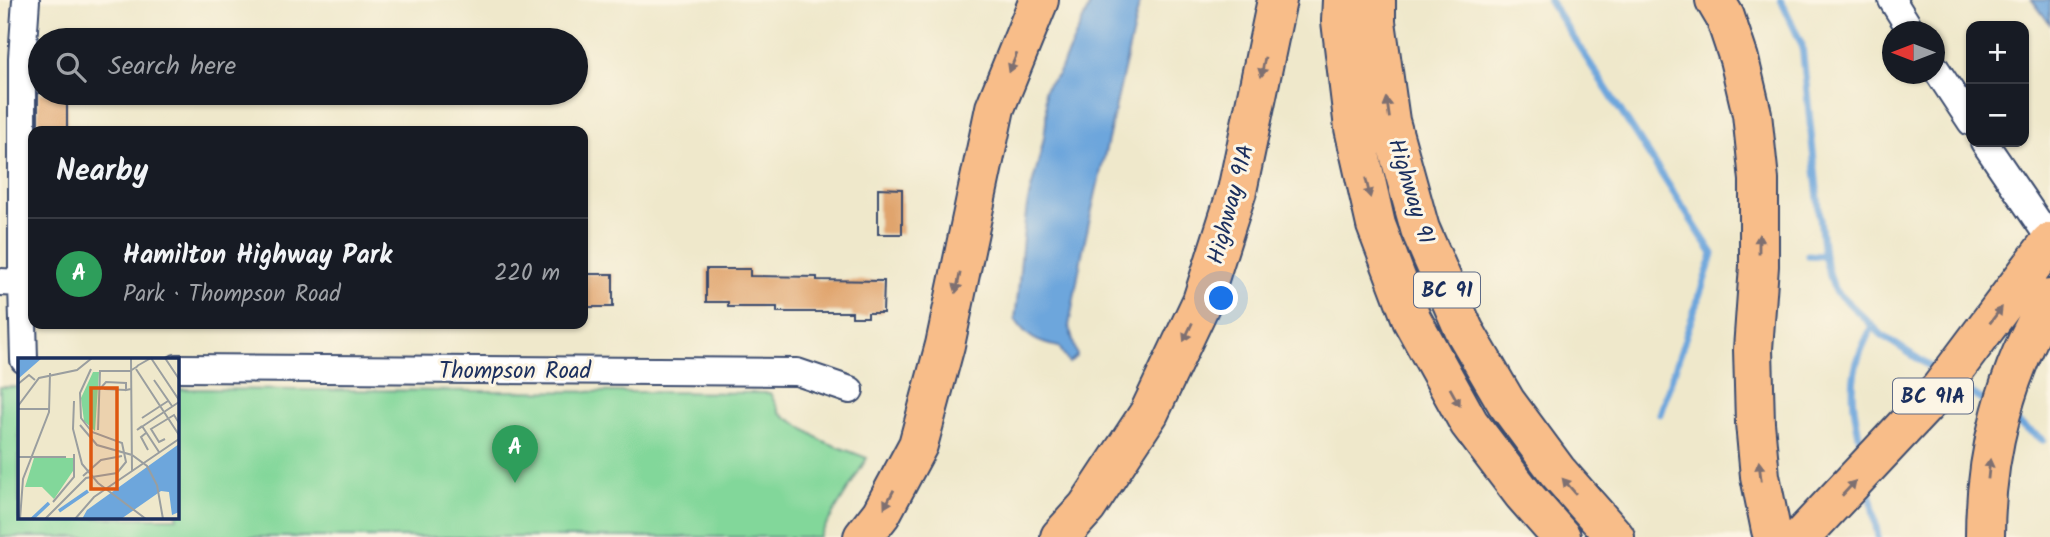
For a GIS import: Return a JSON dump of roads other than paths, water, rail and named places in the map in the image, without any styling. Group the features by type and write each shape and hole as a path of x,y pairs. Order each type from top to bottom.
{"highway":[{"path":"863,537 881,514 919,445 945,345 995,108 1039,0"},
{"name":"Highway 91A","path":"1060,537 1087,507 1149,413 1202,300 1237,191 1277,0"},
{"name":"Highway 91","path":"1342,0 1341,21 1353,128 1376,225 1412,320 1469,423 1523,494 1561,537"},
{"name":"Highway 91","path":"1376,0 1376,22 1390,121 1420,229 1464,330 1506,401 1557,471 1615,537"},
{"path":"1715,0 1725,17 1739,60 1754,127 1759,180 1759,266 1754,349 1755,423 1760,476 1771,530 1775,537"},
{"name":"BC 91A","path":"1801,537 1940,388 2050,240"},
{"path":"1985,537 1990,455 2004,400 2024,350 2050,299"}],"street":[{"path":"24,358 11,283 26,0"},
{"path":"1892,0 1905,21"},
{"path":"1945,83 1966,114"},
{"path":"1987,147 2050,240"},
{"path":"0,366 18,367"},
{"name":"Thompson Road","path":"178,368 797,372 850,390"}],"water":[{"path":"1092,0 1140,0 1083,249 1069,326 1077,356 1069,363 1059,347 1034,339 1015,319 1027,207 1042,149 1046,120 1044,91 1058,75"},
{"path":"2032,0 2050,0 2050,24"}],"waterway":[{"path":"1549,0 1713,254 1660,414"},
{"path":"1781,0 1802,45 1824,256 1834,289 1883,336 1940,373"},
{"path":"1808,255 1824,256"},
{"path":"1863,454 1853,393 1855,368 1872,326"},
{"path":"1959,385 1990,405"},
{"path":"2012,419 2043,440"},
{"path":"1868,483 1878,537"}],"place":[{"name":"Hamilton Highway Park","path":"515,483"}]}
